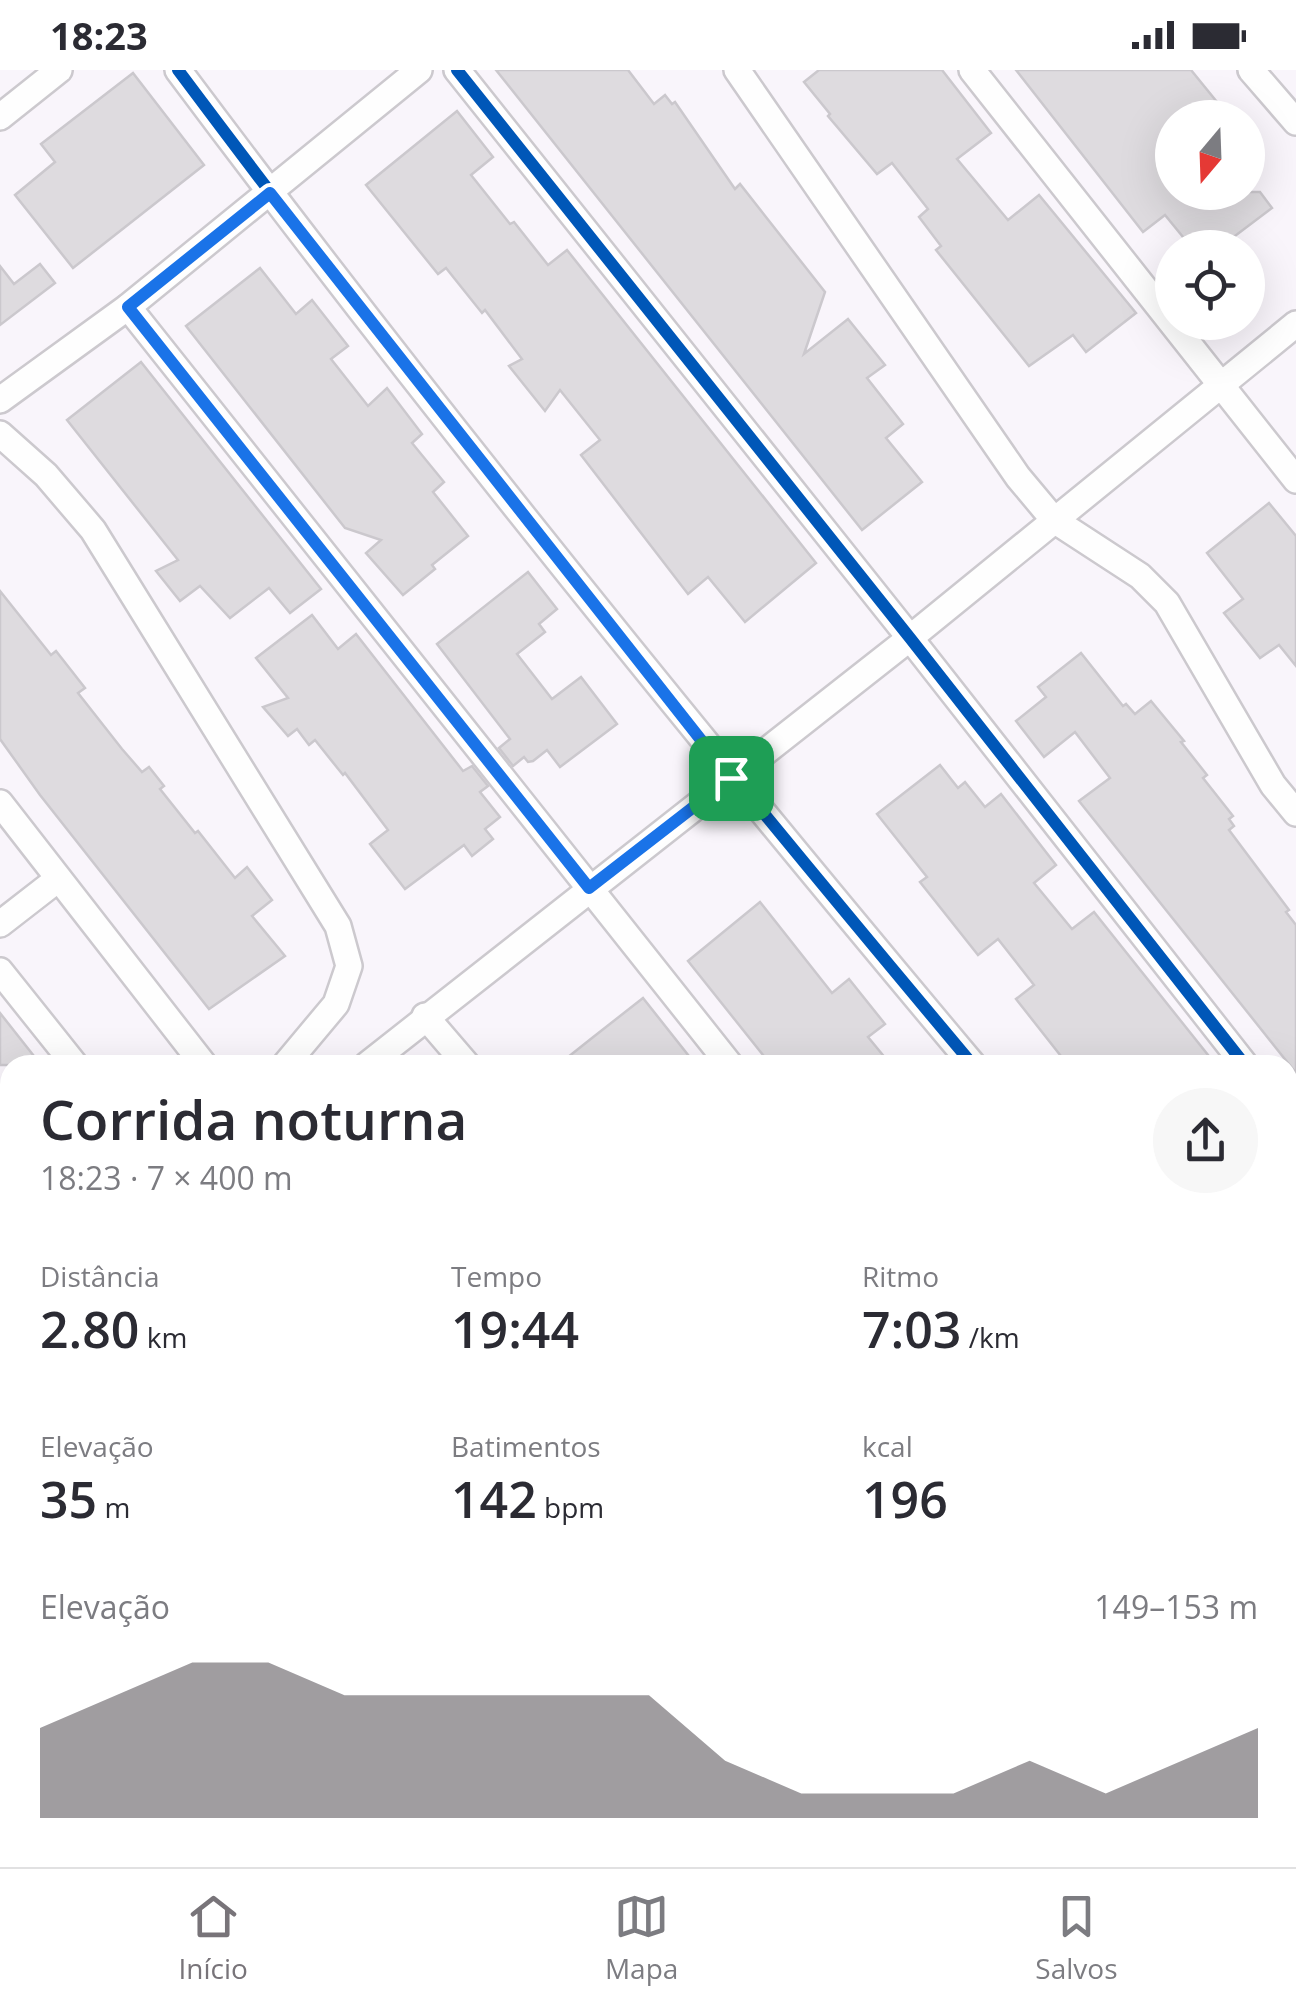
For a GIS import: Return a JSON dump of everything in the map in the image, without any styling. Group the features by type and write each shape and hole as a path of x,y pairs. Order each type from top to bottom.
{"street":[{"path":"0,117 59,70"},
{"path":"178,70 270,193 731,778 965,1055"},
{"path":"0,400 128,307 419,70"},
{"path":"457,70 1236,1055"},
{"path":"737,70 1018,478 1054,520 1140,576 1167,603 1273,786 1296,814"},
{"path":"972,70 1296,480"},
{"path":"1251,70 1296,122"},
{"path":"128,307 722,1055"},
{"path":"379,1055 910,638 1296,324"},
{"path":"0,434 46,475 94,530 338,926 349,966 336,1004 293,1055"},
{"path":"0,803 196,1055"},
{"path":"0,924 58,879"},
{"path":"0,971 66,1055"},
{"path":"425,1016 458,1055"}],"building":[{"path":"496,70 628,70 654,104 665,95 672,104 675,102 735,189 740,184 825,292 804,354 848,319 885,365 867,378 903,424 886,438 922,482 862,530"},
{"path":"819,70 942,70 991,133 957,159 1008,220 1039,195 1136,313 1086,352 1073,335 1029,366 936,250 941,246 919,217 928,209 892,163 877,174 828,116 804,82"},
{"path":"1016,70 1191,70 1215,100 1155,100 1155,210 1265,210 1265,199 1272,208 1243,230 1177,230 1165,215 1143,232"},
{"path":"133,73 204,165 73,268 15,195 55,162 41,144"},
{"path":"457,111 493,157 471,175 548,265 567,250 816,563 745,622 708,577 688,594 581,455 600,440 560,390 545,411 509,366 522,359 485,310 482,313 446,268 438,274 366,185"},
{"path":"40,264 55,283 0,325 0,266 14,284"},
{"path":"260,268 296,314 312,300 348,346 331,359 368,406 387,388 422,434 412,443 444,482 433,492 468,536 403,595 366,553 381,540 345,528 186,326"},
{"path":"141,362 321,589 290,613 269,588 230,618 200,586 180,601 156,571 178,560 67,420"},
{"path":"1269,503 1296,536 1296,666 1279,645 1260,658 1224,613 1243,599 1207,553"},
{"path":"528,572 557,609 539,624 545,632 517,654 552,699 581,677 617,724 560,767 547,750 533,761 524,757 513,766 499,748 510,739 437,644"},
{"path":"0,591 51,655 56,651 85,688 78,693 142,772 149,767 164,786 160,789 195,833 198,831 235,878 247,867 272,900 252,916 285,956 209,1009 0,739"},
{"path":"312,615 338,649 356,634 463,771 472,766 488,786 480,792 500,817 485,829 493,839 472,856 464,845 405,889 370,844 388,830 345,773 315,740 309,745 297,729 288,736 263,707 288,698 256,658"},
{"path":"1081,653 1123,706 1126,704 1135,714 1151,701 1184,741 1181,742 1207,775 1203,778 1233,816 1229,819 1234,826 1229,830 1296,925 1296,1055 1282,1055 1079,801 1110,778 1075,732 1044,757 1016,721 1046,697 1038,687"},
{"path":"940,765 958,788 965,782 985,807 1001,794 1056,865 1034,883 1072,929 1094,912 1208,1055 1060,1055 1016,999 1034,985 998,939 978,955 920,882 927,877 877,814"},
{"path":"760,902 832,993 849,979 885,1024 868,1037 883,1055 763,1055 688,961"},
{"path":"643,998 688,1055 571,1055"},
{"path":"0,1013 33,1055 0,1055"}],"cycle path":[{"path":"178,70 568,573 965,1055"},
{"path":"457,70 1237,1055"}],"route":[{"path":"270,193 731,778 589,888 128,307 270,193"}]}
